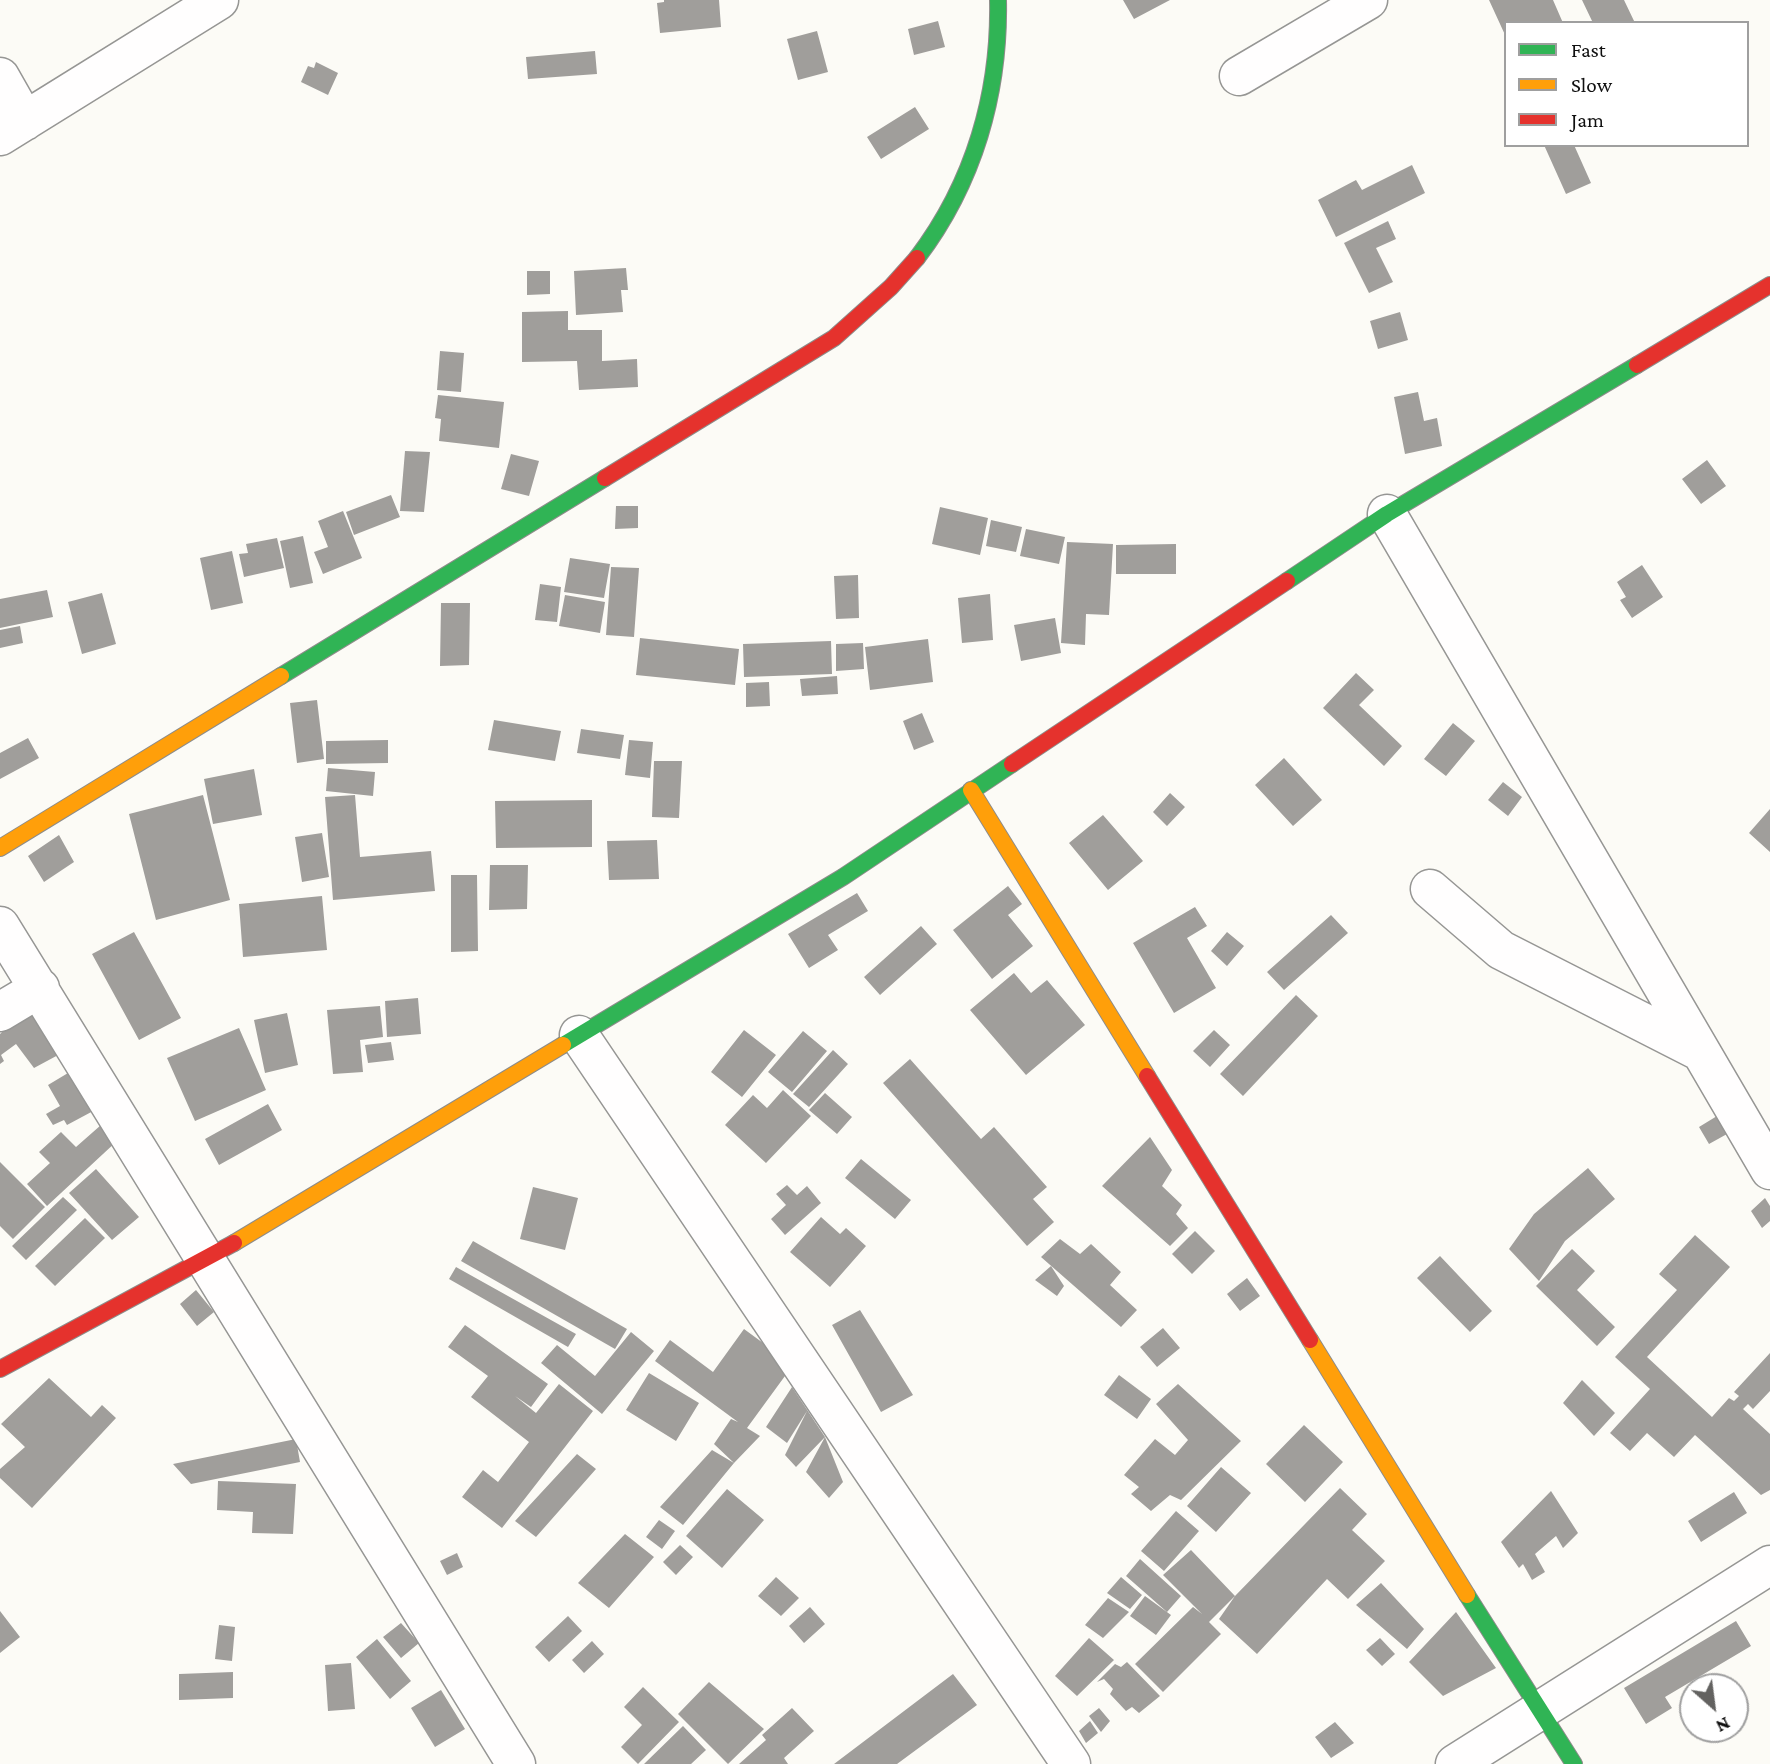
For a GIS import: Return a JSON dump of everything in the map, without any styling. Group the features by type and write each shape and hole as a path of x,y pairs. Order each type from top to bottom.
{"street":[{"path":"0,77 13,129 219,0"},
{"path":"0,848 781,371 843,330 880,298 921,252 954,200 978,144 994,84 1000,23 998,0"},
{"path":"1239,76 1368,0"},
{"path":"0,1369 205,1260 843,877 1387,514 1770,285"},
{"path":"1387,514 1770,1170"},
{"path":"971,790 1538,1712 1574,1764"},
{"path":"1430,889 1501,950 1701,1052"},
{"path":"0,926 516,1764"},
{"path":"0,1012 40,988"},
{"path":"579,1035 1071,1764"},
{"path":"1455,1764 1770,1565"}],"building":[{"path":"664,0 719,0 721,27 660,33 657,3"},
{"path":"1123,0 1170,0 1134,19"},
{"path":"1489,0 1553,0 1562,21 1504,21 1504,33"},
{"path":"1582,0 1624,0 1634,21 1592,21"},
{"path":"938,21 945,47 914,55 908,29"},
{"path":"817,31 828,72 798,80 787,39"},
{"path":"595,51 597,74 528,79 526,57"},
{"path":"316,62 338,73 328,95 301,82 308,66 314,68"},
{"path":"915,107 929,129 881,159 867,137"},
{"path":"1545,147 1575,147 1591,183 1566,194"},
{"path":"1412,165 1425,193 1336,237 1318,200 1356,180 1362,190"},
{"path":"1388,221 1396,239 1376,248 1393,282 1369,293 1344,243"},
{"path":"626,268 628,290 621,290 623,312 576,315 574,271"},
{"path":"527,271 550,271 550,294 527,295"},
{"path":"568,311 568,330 602,330 602,361 637,359 638,387 579,390 577,361 522,362 522,312"},
{"path":"1400,312 1408,340 1378,349 1370,321"},
{"path":"440,351 464,353 461,392 437,390"},
{"path":"1418,392 1424,421 1437,418 1442,446 1405,454 1394,397"},
{"path":"438,395 504,402 499,448 439,441 441,419 435,418"},
{"path":"405,451 430,452 424,512 400,511"},
{"path":"511,454 539,461 529,496 501,489"},
{"path":"1707,460 1726,486 1701,504 1682,479"},
{"path":"391,495 400,517 354,535 346,512"},
{"path":"616,506 638,506 638,528 615,529"},
{"path":"940,507 988,518 980,555 932,544"},
{"path":"343,511 362,558 323,574 314,552 328,547 318,521"},
{"path":"991,520 1022,527 1016,552 986,546"},
{"path":"1026,529 1065,537 1059,564 1020,556"},
{"path":"303,536 313,583 290,588 280,541"},
{"path":"277,538 284,568 244,577 239,554 248,553 246,544"},
{"path":"1067,542 1113,544 1109,615 1086,614 1085,645 1061,643"},
{"path":"1176,544 1176,574 1116,574 1116,545"},
{"path":"232,551 243,603 211,610 200,558"},
{"path":"570,558 610,564 604,598 564,592"},
{"path":"1642,565 1663,597 1632,618 1620,600 1626,597 1617,582"},
{"path":"611,567 639,568 634,637 606,635"},
{"path":"858,575 859,618 836,619 834,576"},
{"path":"540,584 561,587 557,622 535,620"},
{"path":"47,590 53,617 0,628 0,599"},
{"path":"102,593 116,644 82,654 68,602"},
{"path":"990,594 993,640 962,643 958,598"},
{"path":"565,595 605,602 600,633 559,626"},
{"path":"441,603 470,603 469,665 440,666"},
{"path":"1055,618 1061,653 1021,661 1014,625"},
{"path":"20,626 23,643 0,648 0,630"},
{"path":"640,638 739,649 735,685 636,675"},
{"path":"928,639 933,682 870,690 865,647"},
{"path":"831,641 832,674 744,677 743,644"},
{"path":"863,643 864,669 836,671 836,644"},
{"path":"1356,673 1374,690 1359,705 1402,746 1384,766 1323,708"},
{"path":"837,676 838,694 802,696 800,679"},
{"path":"769,682 770,706 746,707 746,683"},
{"path":"317,700 324,759 297,763 290,703"},
{"path":"922,713 934,742 914,750 903,721"},
{"path":"494,720 561,731 555,761 488,750"},
{"path":"1453,723 1475,741 1446,776 1424,759"},
{"path":"581,729 624,735 620,759 577,753"},
{"path":"28,738 39,758 0,779 0,753"},
{"path":"388,740 388,763 326,764 326,741"},
{"path":"629,740 653,742 650,778 625,775"},
{"path":"1284,758 1322,800 1293,826 1255,785"},
{"path":"654,761 682,761 679,818 652,817"},
{"path":"328,768 375,772 373,796 326,791"},
{"path":"254,769 262,815 213,824 204,779"},
{"path":"1503,782 1522,797 1508,816 1488,800"},
{"path":"1170,793 1185,807 1167,826 1153,812"},
{"path":"203,795 230,900 156,920 129,814"},
{"path":"355,795 360,857 431,851 435,891 333,900 325,797"},
{"path":"592,800 592,847 496,848 495,801"},
{"path":"1770,809 1770,852 1749,833"},
{"path":"1103,815 1143,861 1108,890 1069,843"},
{"path":"322,833 329,877 302,882 295,837"},
{"path":"59,835 74,862 44,882 28,856"},
{"path":"657,840 659,879 609,880 607,841"},
{"path":"490,865 528,865 527,909 489,910"},
{"path":"451,875 477,875 478,951 451,952"},
{"path":"1008,886 1022,904 1008,915 1033,946 992,979 953,930"},
{"path":"857,893 868,911 828,935 838,950 809,968 788,934"},
{"path":"322,896 327,950 243,957 239,904"},
{"path":"1195,907 1207,926 1187,938 1216,988 1174,1013 1133,943"},
{"path":"1331,915 1348,933 1284,990 1267,972"},
{"path":"921,926 937,944 880,995 864,977"},
{"path":"134,932 181,1018 139,1040 92,954"},
{"path":"1227,932 1244,946 1227,966 1211,951"},
{"path":"1014,973 1031,993 1047,980 1085,1025 1026,1075 970,1010"},
{"path":"1296,995 1318,1016 1243,1096 1220,1074"},
{"path":"418,998 421,1034 387,1037 385,1001"},
{"path":"31,1006 60,1054 34,1068 16,1044 1,1055 4,1061 0,1064 0,1034"},
{"path":"380,1006 383,1037 360,1040 363,1072 333,1074 327,1010"},
{"path":"287,1013 298,1065 265,1073 254,1020"},
{"path":"239,1028 266,1090 195,1121 167,1058"},
{"path":"744,1030 776,1055 742,1097 711,1072"},
{"path":"1214,1030 1230,1045 1210,1067 1193,1051"},
{"path":"803,1031 827,1051 792,1092 768,1072"},
{"path":"391,1042 394,1060 368,1063 365,1045"},
{"path":"833,1050 848,1064 809,1107 793,1094"},
{"path":"910,1059 981,1139 994,1127 1047,1187 1033,1199 1054,1222 1027,1246 883,1083"},
{"path":"73,1070 95,1110 67,1125 64,1120 53,1125 46,1114 60,1106 48,1085"},
{"path":"783,1090 811,1116 766,1163 725,1125 753,1095 767,1108"},
{"path":"825,1093 852,1117 837,1134 809,1110"},
{"path":"268,1104 282,1130 219,1165 205,1139"},
{"path":"1717,1116 1727,1134 1709,1144 1699,1127"},
{"path":"101,1125 117,1141 47,1206 27,1184 50,1163 39,1152 61,1132 76,1147"},
{"path":"1150,1137 1172,1170 1162,1186 1182,1205 1176,1214 1188,1228 1170,1246 1102,1186"},
{"path":"861,1159 911,1200 895,1219 845,1178"},
{"path":"0,1162 45,1207 13,1239 0,1226"},
{"path":"1588,1168 1615,1199 1565,1241 1539,1281 1509,1249 1534,1214"},
{"path":"96,1169 139,1217 112,1240 69,1193"},
{"path":"787,1185 797,1195 807,1186 821,1203 785,1235 771,1219 786,1205 776,1194"},
{"path":"533,1187 578,1198 565,1250 520,1239"},
{"path":"63,1197 77,1210 26,1260 12,1246"},
{"path":"1765,1198 1770,1206 1770,1221 1762,1228 1751,1211"},
{"path":"821,1217 840,1234 846,1228 866,1246 830,1287 790,1252"},
{"path":"85,1218 105,1238 55,1286 35,1266"},
{"path":"1195,1231 1215,1251 1192,1274 1172,1254"},
{"path":"1695,1235 1730,1267 1647,1357 1712,1417 1729,1398 1734,1401 1739,1396 1734,1392 1770,1353 1770,1391 1753,1409 1748,1404 1743,1409 1770,1434 1770,1490 1761,1495 1695,1435 1674,1457 1647,1433 1630,1451 1610,1433 1650,1389 1615,1357 1677,1290 1659,1274"},
{"path":"1060,1239 1080,1254 1091,1244 1121,1272 1110,1285 1137,1310 1121,1327 1041,1257"},
{"path":"473,1241 627,1329 615,1349 461,1261"},
{"path":"1572,1249 1595,1271 1577,1290 1615,1327 1597,1346 1536,1286"},
{"path":"1440,1256 1492,1311 1470,1332 1417,1278"},
{"path":"1051,1266 1064,1286 1057,1296 1035,1280"},
{"path":"456,1267 576,1334 568,1347 449,1279"},
{"path":"1247,1278 1260,1296 1240,1311 1227,1294"},
{"path":"196,1290 214,1312 197,1326 180,1304"},
{"path":"860,1310 913,1395 881,1412 832,1325"},
{"path":"465,1325 548,1384 531,1407 515,1396 536,1413 559,1384 593,1411 502,1528 462,1497 483,1470 498,1482 529,1442 471,1397 488,1376 448,1347"},
{"path":"1163,1328 1180,1348 1157,1367 1140,1347"},
{"path":"744,1329 793,1365 747,1428 760,1436 734,1463 714,1444 731,1419 738,1422 655,1361 670,1340 713,1372"},
{"path":"631,1332 654,1351 602,1414 541,1363 557,1345 595,1376"},
{"path":"649,1373 699,1403 676,1441 626,1410"},
{"path":"1119,1375 1151,1399 1137,1419 1104,1395"},
{"path":"49,1378 91,1417 102,1405 116,1418 32,1508 0,1478 0,1469 25,1447 1,1424"},
{"path":"1582,1380 1615,1413 1594,1436 1563,1403"},
{"path":"1178,1384 1241,1441 1181,1500 1170,1495 1151,1511 1131,1494 1139,1487 1124,1475 1155,1439 1175,1455 1188,1440 1156,1404"},
{"path":"792,1387 825,1437 796,1467 785,1455 807,1411 787,1443 766,1427"},
{"path":"1304,1425 1343,1462 1305,1502 1266,1464"},
{"path":"825,1437 843,1482 829,1498 806,1472"},
{"path":"296,1439 300,1462 191,1484 173,1464"},
{"path":"712,1450 734,1463 683,1525 660,1507"},
{"path":"577,1454 596,1469 536,1537 515,1521"},
{"path":"1221,1467 1251,1493 1216,1532 1187,1506"},
{"path":"218,1481 296,1484 293,1534 252,1533 253,1512 217,1510"},
{"path":"1340,1488 1367,1514 1352,1530 1385,1561 1348,1599 1327,1579 1257,1654 1219,1619 1235,1596"},
{"path":"727,1489 764,1520 722,1568 686,1536"},
{"path":"1551,1491 1578,1533 1563,1548 1556,1536 1535,1554 1545,1572 1532,1580 1523,1564 1519,1568 1501,1542"},
{"path":"1734,1492 1747,1513 1701,1542 1688,1521"},
{"path":"1176,1511 1199,1531 1164,1571 1141,1551"},
{"path":"659,1520 675,1531 662,1549 646,1537"},
{"path":"625,1534 654,1557 609,1608 578,1583"},
{"path":"680,1545 693,1557 676,1575 663,1562"},
{"path":"1191,1550 1235,1596 1209,1622 1221,1634 1163,1692 1135,1664 1193,1607 1202,1614 1163,1575"},
{"path":"457,1553 463,1567 447,1575 440,1561"},
{"path":"1140,1559 1181,1596 1167,1612 1126,1576"},
{"path":"776,1577 799,1598 781,1616 758,1596"},
{"path":"1121,1577 1142,1595 1130,1609 1107,1593"},
{"path":"1381,1583 1424,1629 1407,1649 1356,1605"},
{"path":"1145,1596 1171,1615 1156,1635 1130,1616"},
{"path":"1108,1598 1129,1612 1103,1638 1085,1625"},
{"path":"810,1607 825,1624 804,1643 789,1626"},
{"path":"0,1611 20,1637 0,1653"},
{"path":"1456,1612 1496,1668 1443,1696 1409,1662"},
{"path":"568,1616 582,1631 549,1662 535,1647"},
{"path":"1736,1621 1751,1646 1705,1673 1679,1673 1679,1689 1665,1697 1672,1708 1646,1724 1624,1688"},
{"path":"401,1623 419,1643 401,1658 383,1637"},
{"path":"219,1625 235,1627 232,1661 215,1659"},
{"path":"1089,1638 1114,1660 1077,1696 1055,1676"},
{"path":"1380,1638 1395,1654 1382,1666 1366,1650"},
{"path":"377,1639 411,1681 390,1699 356,1657"},
{"path":"592,1641 604,1654 584,1673 572,1660"},
{"path":"1127,1662 1160,1696 1139,1713 1132,1707 1126,1711 1110,1694 1113,1689 1104,1679 1097,1682 1115,1664 1121,1667"},
{"path":"351,1663 355,1709 328,1711 325,1665"},
{"path":"233,1672 233,1698 179,1700 179,1674"},
{"path":"953,1674 977,1705 897,1764 834,1764"},
{"path":"709,1682 764,1729 728,1764 678,1714"},
{"path":"643,1687 679,1722 638,1764 621,1747 642,1725 624,1707"},
{"path":"441,1690 465,1729 435,1747 411,1708"},
{"path":"792,1708 814,1731 784,1758 788,1764 739,1764 766,1740 762,1735"},
{"path":"1099,1708 1110,1721 1101,1732 1089,1716"},
{"path":"1090,1721 1098,1733 1086,1743 1079,1731"},
{"path":"1335,1722 1354,1743 1331,1758 1315,1737"},
{"path":"683,1726 706,1750 691,1764 644,1764"}],"traffic: fast":[{"path":"917,258 954,199 980,136 994,69 998,0"},
{"path":"1287,581 1387,514 1637,365"},
{"path":"281,676 605,478"},
{"path":"563,1045 843,877 1012,764"},
{"path":"1467,1595 1574,1764"}],"traffic: slow":[{"path":"0,848 281,676"},
{"path":"971,790 1147,1076"},
{"path":"234,1243 563,1045"},
{"path":"1310,1340 1467,1595"}],"traffic: jam":[{"path":"605,478 834,338 891,287 917,258"},
{"path":"1637,365 1770,285"},
{"path":"1012,764 1287,581"},
{"path":"1147,1076 1310,1340"},
{"path":"0,1369 234,1243"}]}
